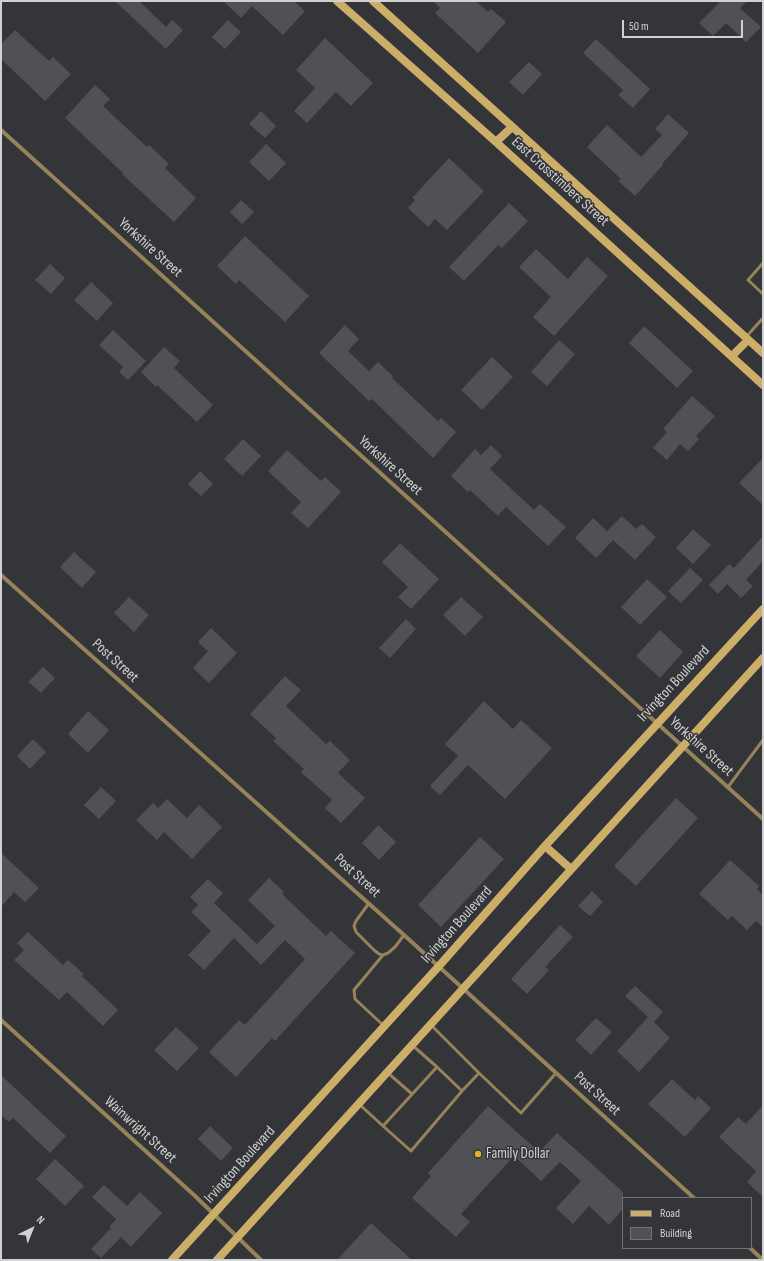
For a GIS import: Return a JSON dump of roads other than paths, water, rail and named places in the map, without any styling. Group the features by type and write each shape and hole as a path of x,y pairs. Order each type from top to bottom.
{"main road":[{"name":"East Crosstimbers Street","path":"337,1 496,142 763,385"},
{"name":"East Crosstimbers Street","path":"373,1 763,353"},
{"path":"496,142 512,127"},
{"path":"732,356 747,338"},
{"name":"Irvington Boulevard","path":"172,1260 385,1026 545,846 763,608"},
{"path":"217,1260 763,658"},
{"path":"545,846 571,869"}],"street":[{"name":"Yorkshire Street","path":"1,130 763,819"},
{"name":"Post Street","path":"1,575 369,903 693,1197"},
{"name":"Wainwright Street","path":"1,1020 261,1260"},
{"path":"751,1249 763,1260"}],"lane":[{"path":"763,263 748,280 763,294"},
{"path":"747,338 763,318"},
{"path":"728,787 763,740"},
{"path":"369,903 354,926 356,932 374,950 383,955"},
{"path":"385,1026 355,999 354,990 383,955 396,947 404,935"},
{"path":"431,1025 521,1113 556,1073"},
{"path":"412,1045 437,1066 462,1091"},
{"path":"383,1126 437,1066"},
{"path":"387,1072 412,1094"},
{"path":"359,1104 411,1151 479,1073"}],"place":[{"name":"Family Dollar","path":"478,1154"}]}
